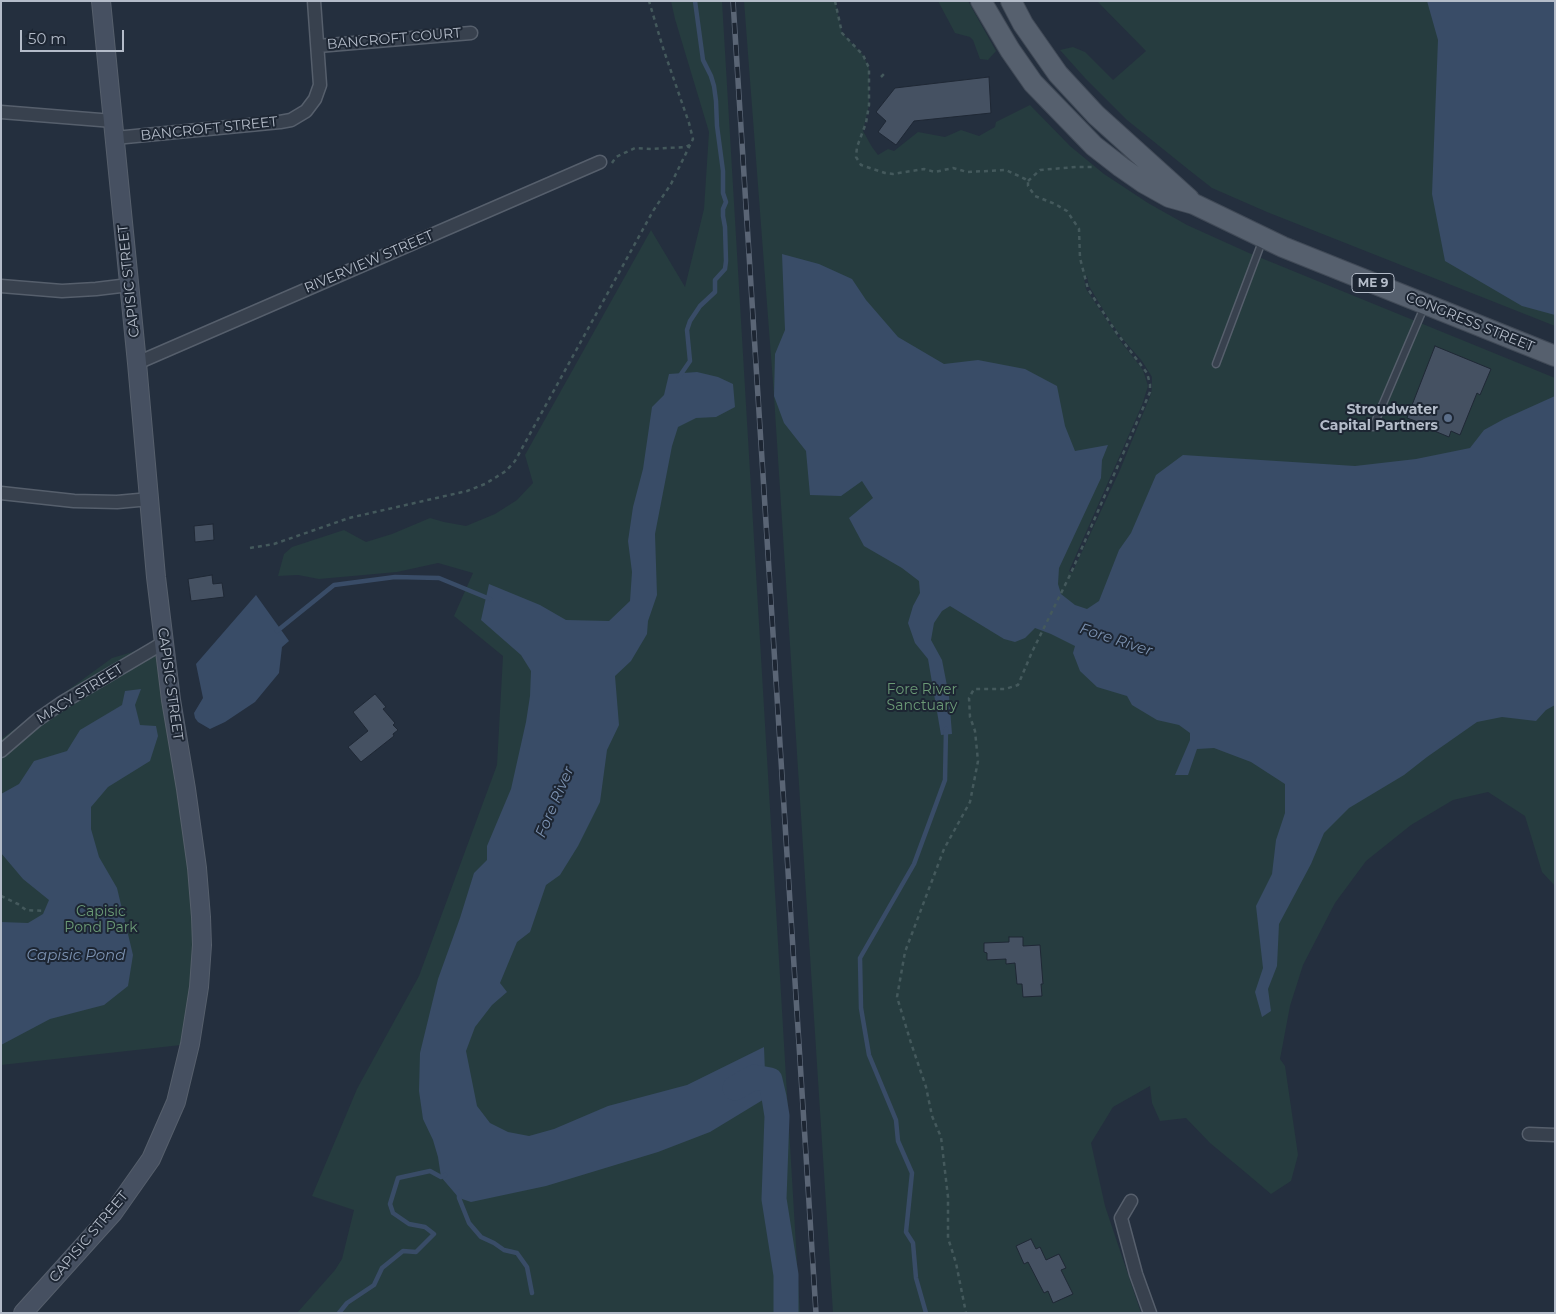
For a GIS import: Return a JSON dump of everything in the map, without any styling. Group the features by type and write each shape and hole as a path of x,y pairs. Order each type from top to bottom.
{"main road":[{"name":"CONGRESS STREET","path":"981,1 1018,64 1033,83 1094,146 1144,183 1169,197 1194,204 1283,247 1555,356"},
{"name":"ME 9","path":"999,1 1032,58 1072,105 1097,127 1152,166"},
{"name":"CONGRESS STREET","path":"1011,1 1023,24 1058,74 1096,115 1194,204"}],"street":[{"name":"CAPISIC STREET","path":"23,1313 113,1213 151,1159 176,1102 190,1044 199,987 202,945 202,918 197,868 163,642 130,285 101,1"},
{"name":"BANCROFT STREET","path":"1,112 114,129 290,120 306,112 316,99 320,86 314,1"},
{"name":"BANCROFT COURT","path":"318,46 471,33"},
{"name":"RIVERVIEW STREET","path":"137,363 600,162"},
{"path":"1,286 62,291 130,285"},
{"path":"1,493 74,501 117,502 150,499"},
{"name":"MACY STREET","path":"1,752 37,720 63,702 163,642"},
{"path":"1529,1134 1555,1135"},
{"path":"1131,1201 1121,1218 1136,1274 1150,1313"}],"lane":[{"path":"1216,364 1264,238"},
{"path":"1373,426 1425,304"}],"path":[{"path":"250,548 274,544 350,518 468,491 485,484 506,471 520,452 653,211 671,184 693,139 662,48 649,1"},
{"path":"835,1 842,33 863,55 869,68 869,105 856,157 861,165 893,174 924,170 935,172 953,168 967,172 1006,170 1028,181"},
{"path":"881,77 885,73"},
{"path":"600,162 605,173 616,157 635,148 669,149 685,147 690,144"},
{"path":"1028,181 1040,170 1094,167"},
{"path":"966,1313 956,1263 948,1238 948,1197 941,1137 932,1116 926,1087 898,997 905,952 944,849 970,802 978,761 975,731 970,717 969,698 974,689 1005,689 1018,685 1071,573 1150,392 1148,373 1109,323 1088,289 1080,258 1079,229 1067,211 1056,204 1035,196 1028,186 1028,181"},
{"path":"1,896 26,910 45,911"}],"green space":[{"path":"671,1 722,1 800,1313 297,1313 335,1270 342,1259 354,1210 312,1196 357,1089 419,976 497,765 503,656 454,616 473,573 438,563 397,572 319,579 298,575 278,576 284,554 292,547 344,530 366,542 392,534 430,518 466,526 495,514 517,500 533,483 525,455 651,230 685,287 704,209 709,132"},
{"name":"Fore River Sanctuary","path":"744,1 835,1 842,33 863,55 869,68 869,105 863,131 878,155 888,149 894,151 918,132 945,137 961,130 979,136 995,127 996,122 1030,105 1070,146 1104,174 1148,203 1187,225 1249,253 1555,378 1555,886 1542,872 1525,816 1488,792 1453,800 1411,825 1366,861 1335,903 1303,965 1290,1006 1280,1059 1285,1066 1298,1155 1291,1181 1271,1194 1210,1143 1186,1118 1160,1121 1152,1103 1150,1086 1113,1107 1091,1143 1105,1206 1141,1313 833,1313 774,396","holes":["1087,276 1089,286 1122,338 1142,361 1152,377 1152,386 1151,394 1120,470 1072,573 1069,571 1142,405 1148,386 1143,370 1122,343 1086,289 1084,278"]},
{"path":"938,1 968,1 996,51 988,60 980,59 970,37 955,33"},
{"path":"1097,1 1555,1 1555,326 1267,212 1212,188 1127,120 1060,50 1073,47 1085,52 1113,80 1146,51"},
{"name":"Capisic Pond Park","path":"163,643 197,868 190,1044 1,1065 1,739 112,658"}],"water":[{"path":"1427,1 1555,1 1555,315 1522,306 1445,261 1432,194 1438,40"},
{"name":"Fore River","path":"782,254 819,264 852,279 866,300 898,337 944,364 978,360 1025,369 1057,386 1065,426 1075,451 1108,445 1102,460 1101,478 1059,568 1058,584 1061,594 1075,605 1087,609 1099,601 1119,550 1131,533 1156,475 1183,455 1355,466 1416,459 1470,448 1484,430 1555,396 1555,705 1546,710 1536,721 1502,717 1477,722 1404,775 1349,808 1324,833 1311,864 1279,924 1277,966 1268,989 1271,1011 1262,1017 1255,992 1263,968 1256,906 1272,874 1276,840 1285,813 1285,784 1251,762 1214,748 1197,749 1188,775 1175,775 1190,740 1190,733 1179,725 1157,720 1132,705 1127,696 1097,687 1080,671 1073,653 1075,646 1035,628 1025,638 1015,642 1004,639 950,606 942,611 934,623 931,640 942,660 949,696 952,734 941,735 928,659 915,643 908,623 913,606 920,593 919,581 902,568 864,546 849,518 873,498 862,481 841,496 810,495 806,451 784,423 774,396 775,354 785,330"},
{"name":"Fore River","path":"697,372 718,377 733,384 735,407 716,417 696,418 678,427 672,446 655,534 657,595 648,621 647,634 631,661 615,676 619,725 607,750 600,802 578,846 560,875 546,885 530,932 517,942 500,983 507,992 492,1005 475,1027 466,1051 477,1106 490,1123 508,1132 529,1136 554,1129 608,1106 687,1085 764,1047 766,1098 710,1132 658,1152 546,1186 471,1202 459,1198 441,1177 433,1140 423,1119 419,1091 420,1053 438,979 474,873 487,860 487,846 511,789 530,696 531,671 521,655 481,620 489,584 540,605 566,620 609,621 630,601 632,572 628,541 633,507 643,469 652,407 664,395 669,374"},
{"path":"256,595 289,641 282,647 279,673 255,702 225,722 210,729 195,718 194,713 203,698 196,664"},
{"name":"Capisic Pond","path":"141,689 135,705 140,725 156,726 158,736 150,761 108,787 91,807 91,829 99,857 117,888 133,955 128,986 104,1005 50,1019 1,1045 1,922 28,923 43,914 49,900 23,879 1,853 1,794 19,784 34,761 67,751 80,730 122,705 125,691"}],"building":[{"path":"989,77 991,113 914,121 896,145 878,132 886,121 876,112 895,88"},
{"path":"1435,346 1491,369 1480,395 1477,393 1460,435 1451,431 1449,437 1407,418"},
{"path":"213,524 214,540 195,542 194,526"},
{"path":"212,575 213,584 222,583 224,597 191,601 188,579"},
{"path":"375,694 386,707 383,709 395,723 393,725 398,730 393,734 394,736 361,762 348,747 368,731 353,712"},
{"path":"1009,937 1023,937 1023,946 1040,945 1042,996 1023,997 1022,984 1017,984 1015,963 1006,964 1006,959 987,960 987,953 984,952 984,943 1009,942"},
{"path":"1031,1239 1036,1249 1040,1247 1046,1260 1059,1254 1066,1268 1061,1270 1073,1294 1053,1303 1048,1291 1044,1293 1028,1262 1024,1264 1016,1246"}],"waterway":[{"path":"679,377 690,361 687,330 690,321 700,306 715,292 715,280 725,269 726,261 723,216 726,202 723,193 723,171 716,101 711,76 703,60 695,1"},
{"path":"277,631 334,585 395,577 439,578 490,599"},
{"path":"926,1313 916,1278 913,1243 906,1232 912,1173 898,1141 896,1120 869,1055 861,1008 860,958 914,864 945,780 946,729"},
{"path":"735,1088 754,1077 770,1080 774,1097 777,1116 774,1199 786,1275 786,1313"},
{"path":"339,1313 347,1303 374,1285 382,1268 403,1251 416,1252 434,1234 425,1227 409,1224 393,1213 390,1204 398,1178 430,1171 441,1177 445,1175"},
{"path":"459,1192 459,1198 469,1223 481,1237 504,1250 517,1253 527,1267 532,1293"}],"railway":[{"path":"733,1 816,1313"}],"place":[{"name":"Stroudwater Capital Partners","path":"1448,418"}]}
